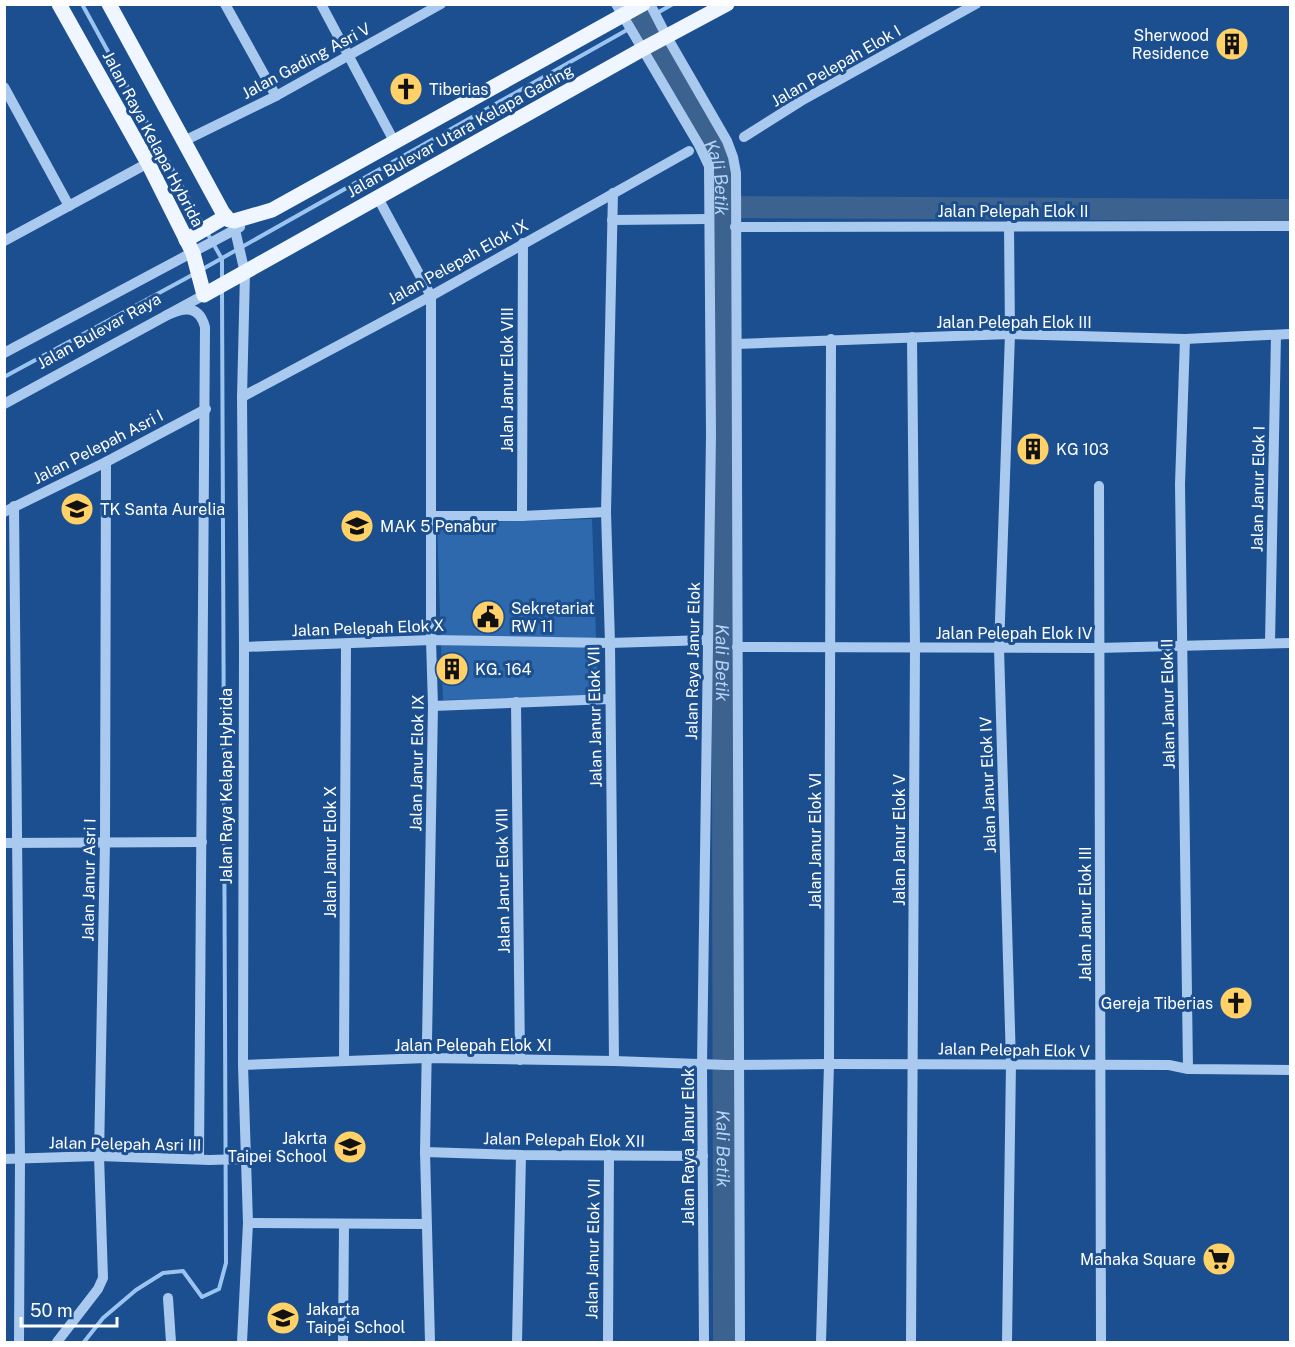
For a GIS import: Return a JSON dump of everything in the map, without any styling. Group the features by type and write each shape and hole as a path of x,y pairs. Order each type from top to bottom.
{"main road":[{"name":"Jalan Raya Kelapa Hybrida","path":"59,4 194,247 206,292"},
{"name":"Jalan Raya Kelapa Hybrida","path":"109,4 184,141 219,221 238,221 272,210"},
{"name":"Jalan Bulevar Utara Kelapa Gading","path":"206,292 378,198 641,48 727,4"},
{"name":"Jalan Bulevar Utara Kelapa Gading","path":"272,210 622,14 647,5"},
{"path":"194,247 219,221"}],"street":[{"path":"225,4 276,96"},
{"path":"321,4 394,142"},
{"name":"Jalan Gading Asri V","path":"184,141 276,96 349,56 427,8 441,4"},
{"name":"Jalan Pelepah Elok I","path":"744,137 801,101 975,4"},
{"path":"647,5 727,141 736,173 737,647 732,1065 740,1342"},
{"name":"Jalan Raya Janur Elok","path":"622,14 709,166 711,435 703,1156 704,1342"},
{"path":"4,87 69,206"},
{"name":"Jalan Pelepah Elok IX","path":"242,398 431,296 688,151"},
{"path":"4,241 148,163"},
{"name":"Jalan Janur Elok VII","path":"613,193 606,512 614,1061"},
{"name":"Jalan Janur Elok IX","path":"378,198 431,296 433,706 425,1152 430,1342"},
{"name":"Jalan Bulevar Utara Kelapa Gading","path":"194,247 234,234 272,210"},
{"path":"612,220 709,219"},
{"name":"Jalan Pelepah Elok II","path":"735,225 1290,226"},
{"name":"Jalan Janur Elok IV","path":"1007,1342 1011,1064 999,648 1010,334 1009,226"},
{"name":"Jalan Raya Kelapa Hybrida","path":"234,234 242,272 244,647 243,1065 240,1159 248,1223 242,1342"},
{"name":"Jalan Janur Elok VIII","path":"522,243 522,516"},
{"name":"Jalan Bulevar Raya","path":"4,353 194,247"},
{"name":"Jalan Bulevar Raya","path":"4,404 206,292"},
{"name":"Jalan Raya Kelapa Hybrida","path":"167,315 178,310 196,311 205,327 202,842 204,1160"},
{"name":"Jalan Pelepah Elok III","path":"737,344 1010,334 1185,339 1290,334"},
{"name":"Jalan Janur Elok I","path":"1270,643 1276,335"},
{"name":"Jalan Janur Elok V","path":"911,1342 915,648 912,337"},
{"name":"Jalan Janur Elok VI","path":"821,1342 829,1064 831,339"},
{"name":"Jalan Janur Elok II","path":"1185,339 1180,484 1188,1069"},
{"name":"Jalan Pelepah Asri I","path":"9,509 106,462 206,409"},
{"name":"Jalan Janur Asri I","path":"57,1342 94,1295 103,1278 99,1156 105,843 106,462"},
{"name":"Jalan Janur Elok III","path":"1099,486 1101,1342"},
{"path":"9,509 10,843 20,1158 19,1342"},
{"path":"431,516 522,516 606,512"},
{"name":"Jalan Pelepah Elok X","path":"244,647 431,640 609,643 708,640"},
{"name":"Jalan Pelepah Elok IV","path":"737,647 1098,648 1290,643"},
{"name":"Jalan Janur Elok X","path":"345,1061 346,644"},
{"path":"433,706 610,699"},
{"name":"Jalan Janur Elok VIII","path":"516,702 520,1060"},
{"path":"10,843 202,842"},
{"name":"Jalan Pelepah Elok XI","path":"243,1065 427,1058 732,1065"},
{"name":"Jalan Pelepah Elok V","path":"732,1065 1168,1065 1188,1069 1290,1070"},
{"name":"Jalan Pelepah Elok XII","path":"425,1152 703,1156"},
{"path":"517,1342 521,1155"},
{"name":"Jalan Janur Elok VII","path":"608,1342 609,1155"},
{"name":"Jalan Pelepah Asri III","path":"4,1159 99,1156 240,1159"},
{"path":"248,1223 426,1224"},
{"path":"343,1342 344,1225"},
{"path":"168,1298 171,1342"}],"shaded area":[{"path":"592,519 598,696 443,700 437,523"}],"waterway":[{"path":"82,4 203,225"},
{"name":"Kali Betik","path":"633,4 716,153 722,180 724,1342"},
{"path":"201,270 673,4"},
{"path":"721,207 1290,210"},
{"path":"206,231 222,259 222,280"},
{"path":"4,377 194,274"},
{"path":"84,1342 103,1318 136,1290 163,1273 183,1271 202,1297 219,1289 226,1263 222,290"}],"place":[{"name":"Sherwood Residence","path":"1232,44"},
{"name":"Tiberias","path":"406,89"},
{"name":"KG 103","path":"1033,449"},
{"name":"TK Santa Aurelia","path":"77,509"},
{"name":"MAK 5 Penabur","path":"357,526"},
{"name":"Sekretariat RW 11","path":"488,617"},
{"name":"KG. 164","path":"452,669"},
{"name":"Gereja Tiberias","path":"1236,1003"},
{"name":"Jakrta Taipei School","path":"350,1147"},
{"name":"Mahaka Square","path":"1219,1259"},
{"name":"Jakarta Taipei School","path":"283,1318"}]}
